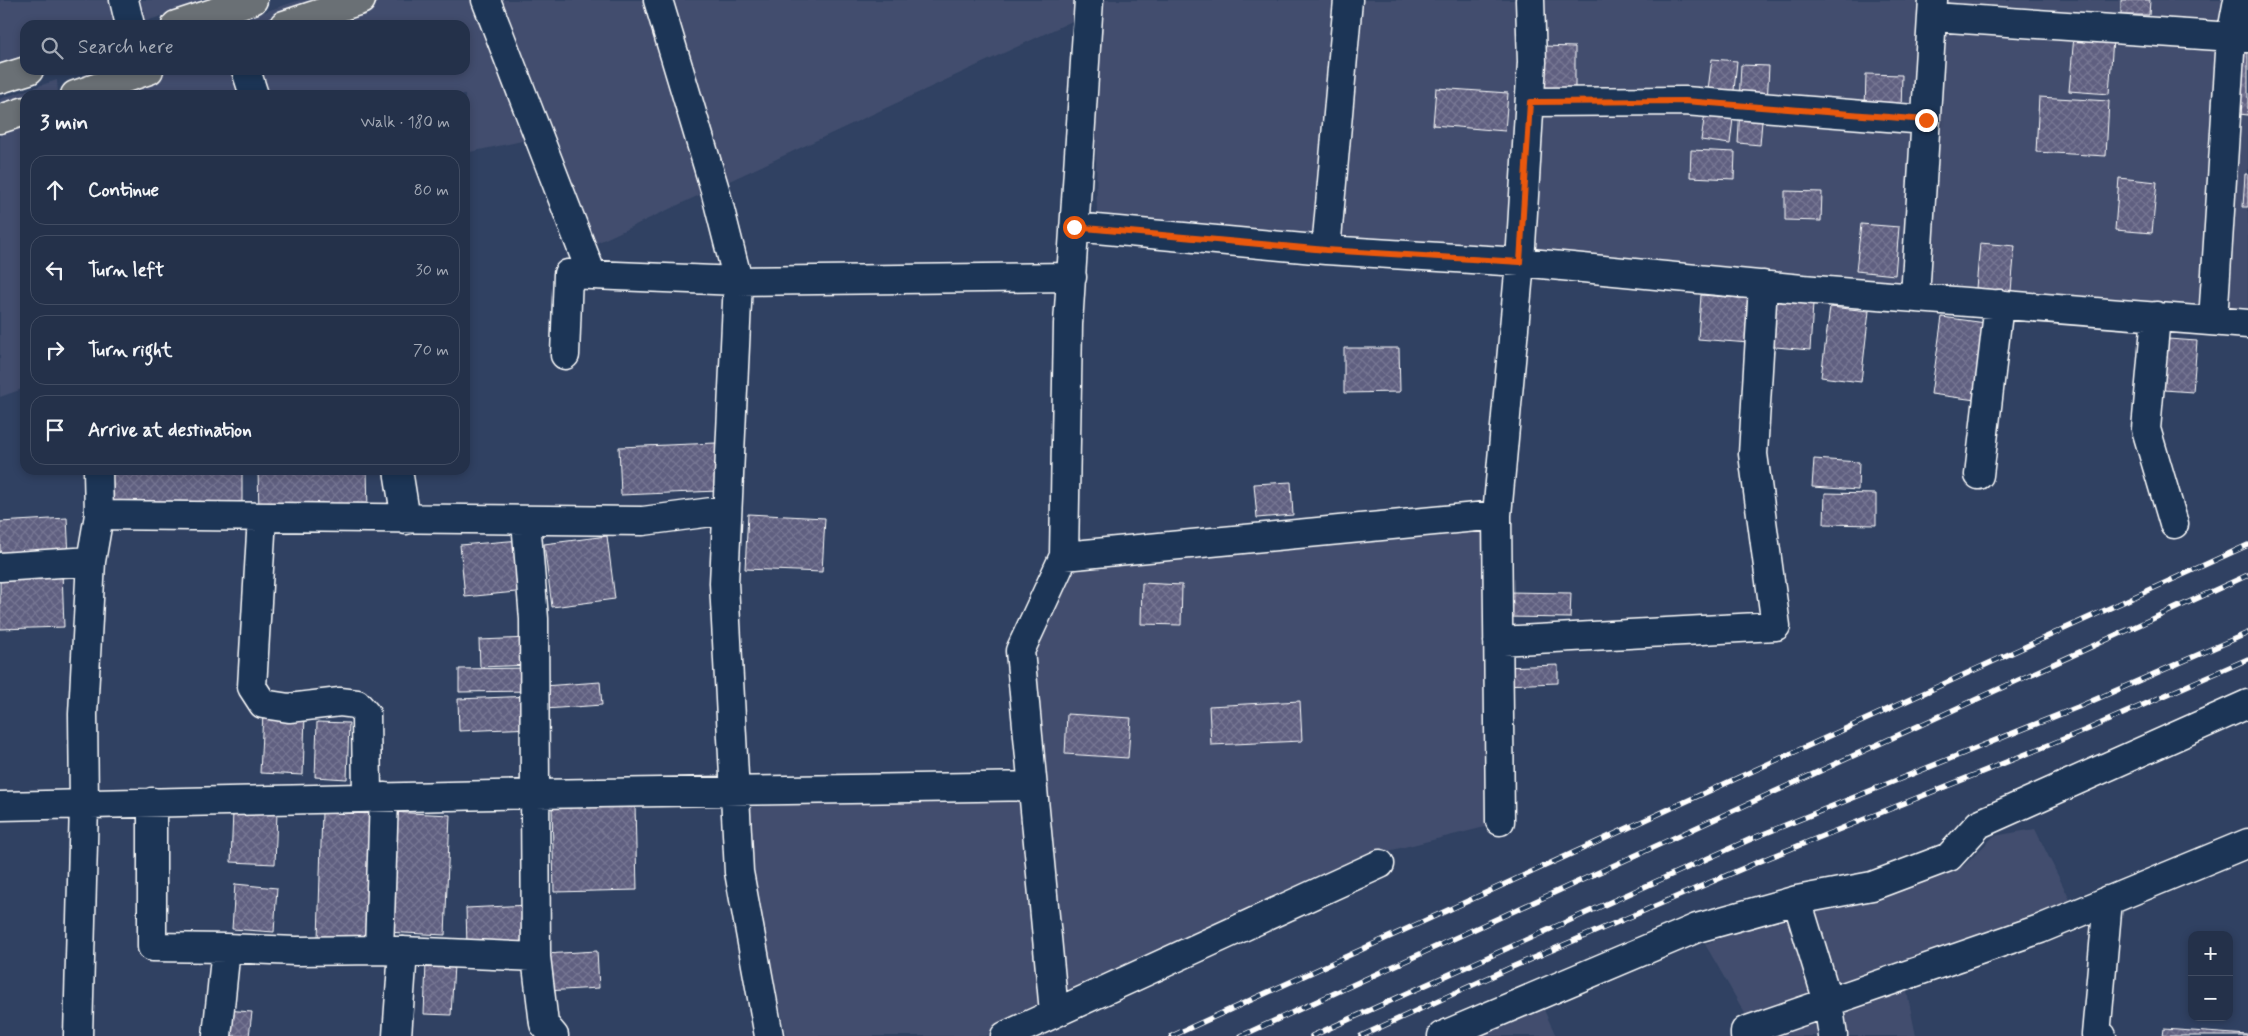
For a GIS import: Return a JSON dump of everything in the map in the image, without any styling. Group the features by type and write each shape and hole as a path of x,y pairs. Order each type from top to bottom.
{"main road":[{"path":"191,20 253,0"},
{"path":"299,20 360,0"},
{"path":"0,79 20,73"},
{"path":"90,90 133,75"},
{"path":"0,119 20,113"}],"street":[{"path":"124,0 129,20"},
{"path":"486,0 592,275"},
{"path":"658,0 715,190 738,281 724,583 739,872 769,1036"},
{"path":"1054,1012 1020,651 1064,556 1068,324 1089,0"},
{"path":"1326,250 1348,0"},
{"path":"1500,821 1497,515 1520,262 1532,62 1530,0"},
{"path":"2213,321 2240,38 2238,0"},
{"path":"1915,298 1933,8 2240,38"},
{"path":"248,75 252,90"},
{"path":"1530,102 1685,101 1926,120"},
{"path":"1074,227 1326,250 1520,262 1915,298 2248,324"},
{"path":"565,355 568,274 738,281 1072,277"},
{"path":"1498,641 1776,626 1753,454 1763,285"},
{"path":"1979,475 1998,304"},
{"path":"2156,316 2146,429 2174,524"},
{"path":"78,1036 84,804 83,714 91,561 99,515 98,475"},
{"path":"399,475 406,520"},
{"path":"99,515 406,520 643,521 727,510"},
{"path":"1064,556 1497,515"},
{"path":"262,517 252,687 263,704 289,708 340,702 357,704 366,714 391,950 397,1036"},
{"path":"526,521 534,619 536,957 544,1024 554,1036"},
{"path":"0,567 91,561"},
{"path":"1442,1036 1697,928 1797,900 1872,886 1949,857 1979,824 2248,704"},
{"path":"0,806 376,797 1033,786"},
{"path":"152,802 152,947 296,951 391,950 536,957"},
{"path":"1740,1034 2040,929 2248,843"},
{"path":"1005,1036 1380,864"},
{"path":"1797,900 1828,1002 1832,1036"},
{"path":"2102,1036 2096,1035 2108,900"},
{"path":"217,1036 226,948"}],"shaded area":[{"path":"0,0 211,0 149,20 20,20 20,63 0,69"},
{"path":"300,0 475,0 527,140 470,152 470,90 86,90 85,75 470,75 470,20 241,20"},
{"path":"502,0 1080,0 1083,16 588,247"},
{"path":"1094,0 1524,0 1511,249 1097,220"},
{"path":"1538,0 1917,0 1910,282 1532,252"},
{"path":"1935,0 2248,0 2248,314 1925,286"},
{"path":"57,80 58,90 27,90"},
{"path":"20,92 20,390 0,397 0,99"},
{"path":"1485,528 1493,825 1376,854 986,1036 786,1036 754,879 748,807 1046,793 1032,649 1073,562"},
{"path":"2035,829 2070,900 1993,934 1902,968 1916,1036 1758,1036 1705,944 1788,912 1964,866 1994,836"},
{"path":"1543,1008 1556,1036 1472,1036"}],"building":[{"path":"2121,0 2150,0 2149,15 2121,15"},
{"path":"2074,36 2113,39 2109,94 2069,91"},
{"path":"1543,46 1575,47 1575,95 1542,95"},
{"path":"2237,47 2248,49 2248,115 2230,113"},
{"path":"1712,59 1737,61 1733,100 1707,97"},
{"path":"1741,65 1769,66 1767,104 1739,103"},
{"path":"1866,74 1902,75 1901,111 1865,110"},
{"path":"1436,88 1508,93 1505,131 1433,125"},
{"path":"2039,97 2109,101 2106,156 2036,152"},
{"path":"1706,106 1734,110 1730,144 1701,140"},
{"path":"1740,107 1763,109 1760,145 1738,143"},
{"path":"1691,150 1735,152 1734,179 1690,177"},
{"path":"2245,174 2248,174 2248,207 2243,207"},
{"path":"2119,178 2157,182 2152,233 2115,230"},
{"path":"1785,191 1822,192 1821,221 1785,220"},
{"path":"1861,224 1899,227 1895,275 1856,271"},
{"path":"1980,243 2015,246 2011,291 1976,288"},
{"path":"1701,295 1752,299 1749,343 1698,339"},
{"path":"1767,301 1813,304 1810,350 1764,346"},
{"path":"1830,307 1869,311 1861,382 1821,377"},
{"path":"1942,317 1993,324 1983,401 1931,394"},
{"path":"2168,339 2197,341 2193,392 2164,390"},
{"path":"1344,348 1399,348 1400,392 1344,393"},
{"path":"716,443 718,491 621,495 619,447"},
{"path":"1814,459 1859,462 1858,490 1812,487"},
{"path":"103,475 242,475 242,509 103,507"},
{"path":"258,475 367,475 368,510 259,513"},
{"path":"1291,482 1293,515 1257,518 1254,484"},
{"path":"1825,493 1876,494 1876,525 1824,524"},
{"path":"748,514 825,518 822,572 745,569"},
{"path":"67,518 69,557 0,561 0,522"},
{"path":"607,536 615,599 552,607 544,544"},
{"path":"521,540 526,591 465,597 460,545"},
{"path":"62,571 64,627 0,629 0,572"},
{"path":"1142,583 1182,585 1181,625 1141,624"},
{"path":"1508,592 1571,593 1570,618 1508,617"},
{"path":"530,638 531,665 480,667 479,640"},
{"path":"1558,665 1558,683 1503,685 1503,667"},
{"path":"530,668 530,691 459,692 459,669"},
{"path":"600,682 602,705 545,709 543,686"},
{"path":"532,696 533,728 459,731 458,699"},
{"path":"1300,701 1302,741 1211,745 1209,706"},
{"path":"263,713 305,715 303,775 260,773"},
{"path":"1067,714 1131,718 1128,758 1065,754"},
{"path":"317,722 349,723 347,779 315,777"},
{"path":"635,805 637,890 554,892 552,806"},
{"path":"233,811 277,813 275,864 231,862"},
{"path":"322,812 378,813 374,941 318,939"},
{"path":"390,812 450,815 445,935 385,932"},
{"path":"235,884 277,888 274,932 232,929"},
{"path":"529,905 530,944 467,947 466,908"},
{"path":"597,951 599,988 545,991 544,954"},
{"path":"426,963 454,965 451,1015 424,1014"},
{"path":"225,1010 252,1012 249,1036 223,1036"},
{"path":"2164,1029 2248,1035 2248,1036 2163,1036"}],"railway":[{"path":"1172,1036 2248,545"},
{"path":"1241,1036 2248,575"},
{"path":"1312,1036 1751,839 2078,707 2248,633"},
{"path":"1361,1036 1512,967 1758,862 2086,730 2248,659"}],"route":[{"path":"1074,227 1326,250 1520,262 1530,102 1685,101 1926,120"}]}
